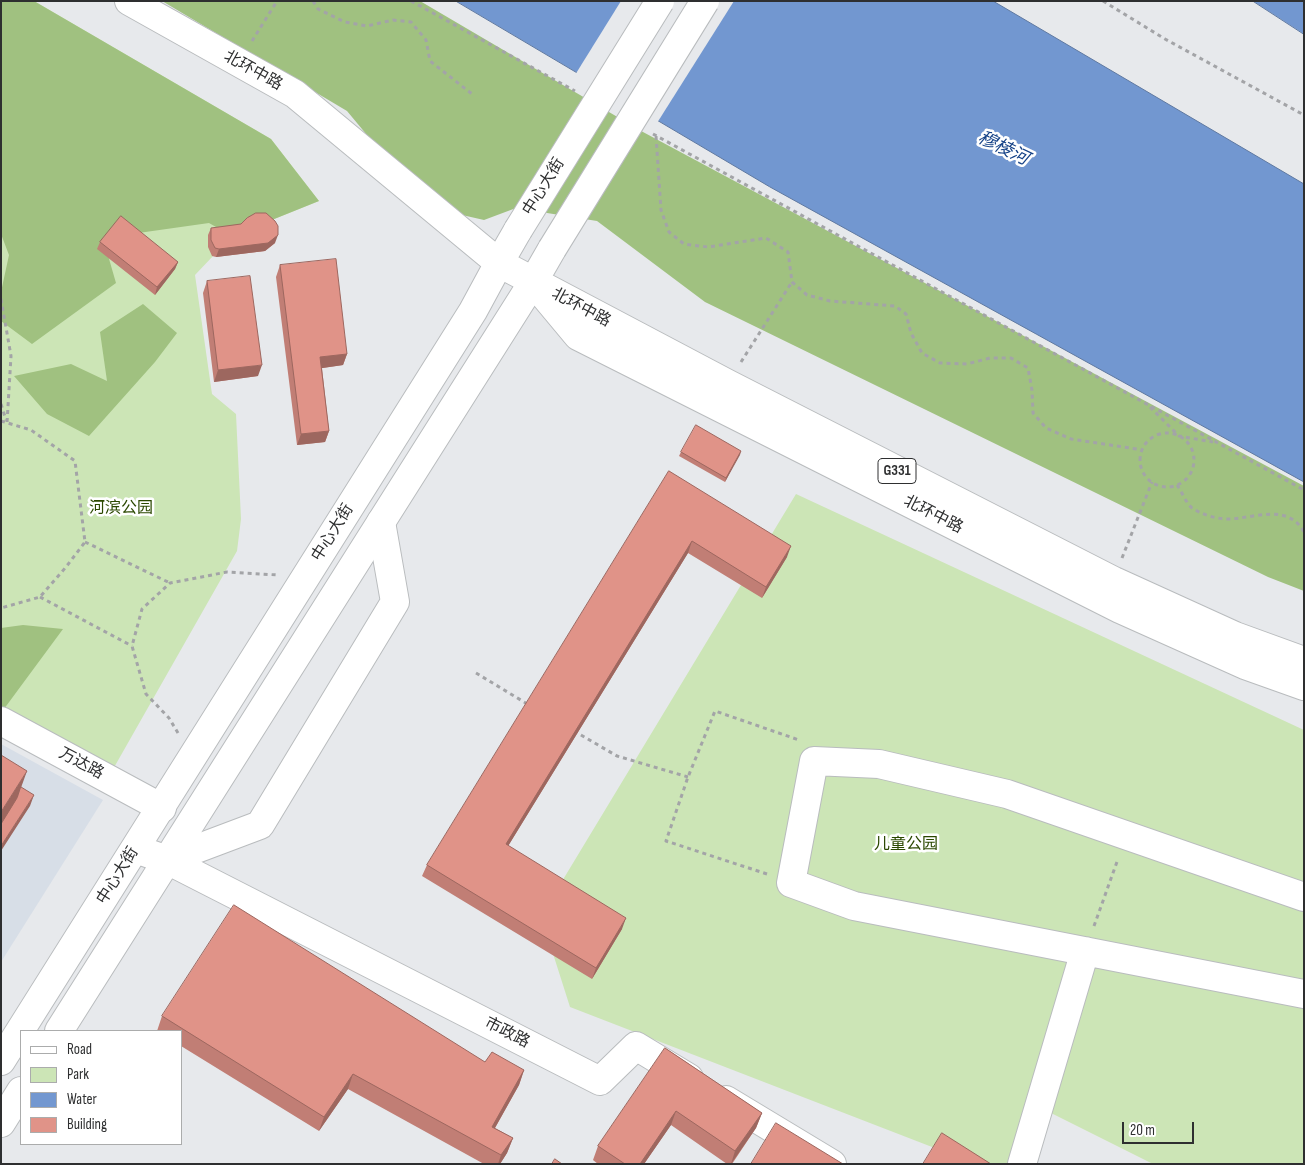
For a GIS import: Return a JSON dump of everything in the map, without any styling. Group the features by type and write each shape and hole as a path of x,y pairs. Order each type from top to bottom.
{"main road":[{"name":"北环中路","path":"129,1 295,94 499,263 728,384 1114,581 1235,636 1304,661"},
{"name":"中心大街","path":"21,1030 473,311 518,230 660,1"},
{"name":"中心大街","path":"60,1030 533,282 552,248 705,1"},
{"name":"北环中路","path":"533,282 578,336 1120,609 1245,665 1304,686"},
{"path":"136,848 167,860 260,825 396,602 381,522"},
{"name":"万达路","path":"1,721 162,808"},
{"path":"1304,897 1007,794 879,764 814,761 791,882 854,906 1304,994"},
{"name":"市政路","path":"167,860 600,1081 636,1046 832,1164"},
{"path":"1022,1164 1085,950"},
{"name":"中心大街","path":"1,1062 20,1032"},
{"path":"1,1122 20,1093"}],"path":[{"path":"238,62 276,1"},
{"path":"313,1 318,9 345,22 367,26 393,20 411,22 426,40 430,61 472,94"},
{"path":"411,1 578,92"},
{"path":"1104,1 1165,39 1304,115"},
{"path":"648,131 1304,490"},
{"path":"656,135 661,210 669,232 684,244 708,246 766,238 788,252 792,282 806,295 830,301 894,306 906,314 911,333 922,353 940,363 967,364 990,358 1011,358 1028,368 1032,390 1033,413 1046,428 1071,439 1143,450"},
{"path":"728,384 792,282"},
{"path":"1,299 11,356 7,423"},
{"path":"1146,403 1179,436 1186,441 1194,456 1194,465 1191,473 1177,485 1169,487 1160,486 1152,482 1145,476 1140,458 1148,442 1154,437 1171,434 1179,436 1216,442"},
{"path":"1,404 7,423"},
{"path":"1,421 31,430 75,461 85,542 40,597 1,608"},
{"path":"1114,581 1152,482"},
{"path":"1177,485 1191,507 1212,517 1228,519 1273,513 1286,516 1301,527 1304,532"},
{"path":"85,542 170,583"},
{"path":"194,756 169,718 146,694 132,646 142,608 170,583 226,572 306,576"},
{"path":"40,597 132,646"},
{"path":"476,673 535,708"},
{"path":"791,882 666,841 688,777 715,711 808,744 816,762"},
{"path":"567,727 617,756 688,777"},
{"path":"1085,950 1126,835"}],"shaded area":[{"path":"1,744 103,800 1,962"}],"green space":[{"name":"河滨公园","path":"1,1 34,1 271,139 319,201 232,236 195,275 212,394 236,414 241,519 237,551 112,771 1,712"},
{"path":"1,1 34,1 271,139 319,201 232,236 209,223 103,238 116,283 32,344 1,321 1,292 9,255 1,234"},
{"path":"162,1 420,1 643,132 1304,486 1304,591 1268,577 705,302 597,221 516,208 484,220 427,207 347,111"},
{"path":"143,304 177,333 155,362 89,436 47,414 14,376 71,364 107,381 100,332"},
{"name":"儿童公园","path":"796,494 1304,730 1304,1164 1153,1164 1049,1112 1009,1164 976,1164 570,1007 541,916"},
{"path":"23,625 63,629 1,713 1,628"}],"water":[{"name":"穆棱河","path":"456,1 993,1 1304,184 1304,482 770,187"},
{"path":"1253,1 1304,1 1304,34"}],"pier":[{"path":"621,1 734,1 657,123 575,75"}],"building":[{"path":"256,213 266,213 275,221 278,226 278,235 268,243 215,248 211,240 211,228 241,224"},
{"path":"121,216 178,262 157,287 100,242"},
{"path":"336,259 347,354 320,357 329,431 301,434 280,265"},
{"path":"250,276 262,365 218,370 207,281"},
{"path":"696,425 741,451 726,478 681,452"},
{"path":"669,471 791,546 766,587 692,541 506,844 626,918 596,968 427,865"},
{"path":"1,755 27,771 1,812"},
{"path":"21,787 34,795 1,846 1,824 17,798"},
{"path":"234,905 485,1062 492,1052 524,1070 492,1127 513,1138 501,1155 353,1074 324,1117 162,1016"},
{"path":"665,1048 762,1113 735,1151 676,1111 640,1164 625,1164 598,1146"},
{"path":"776,1123 843,1164 751,1164"},
{"path":"942,1133 991,1164 923,1164"},
{"path":"555,1159 562,1164 552,1164"}]}
